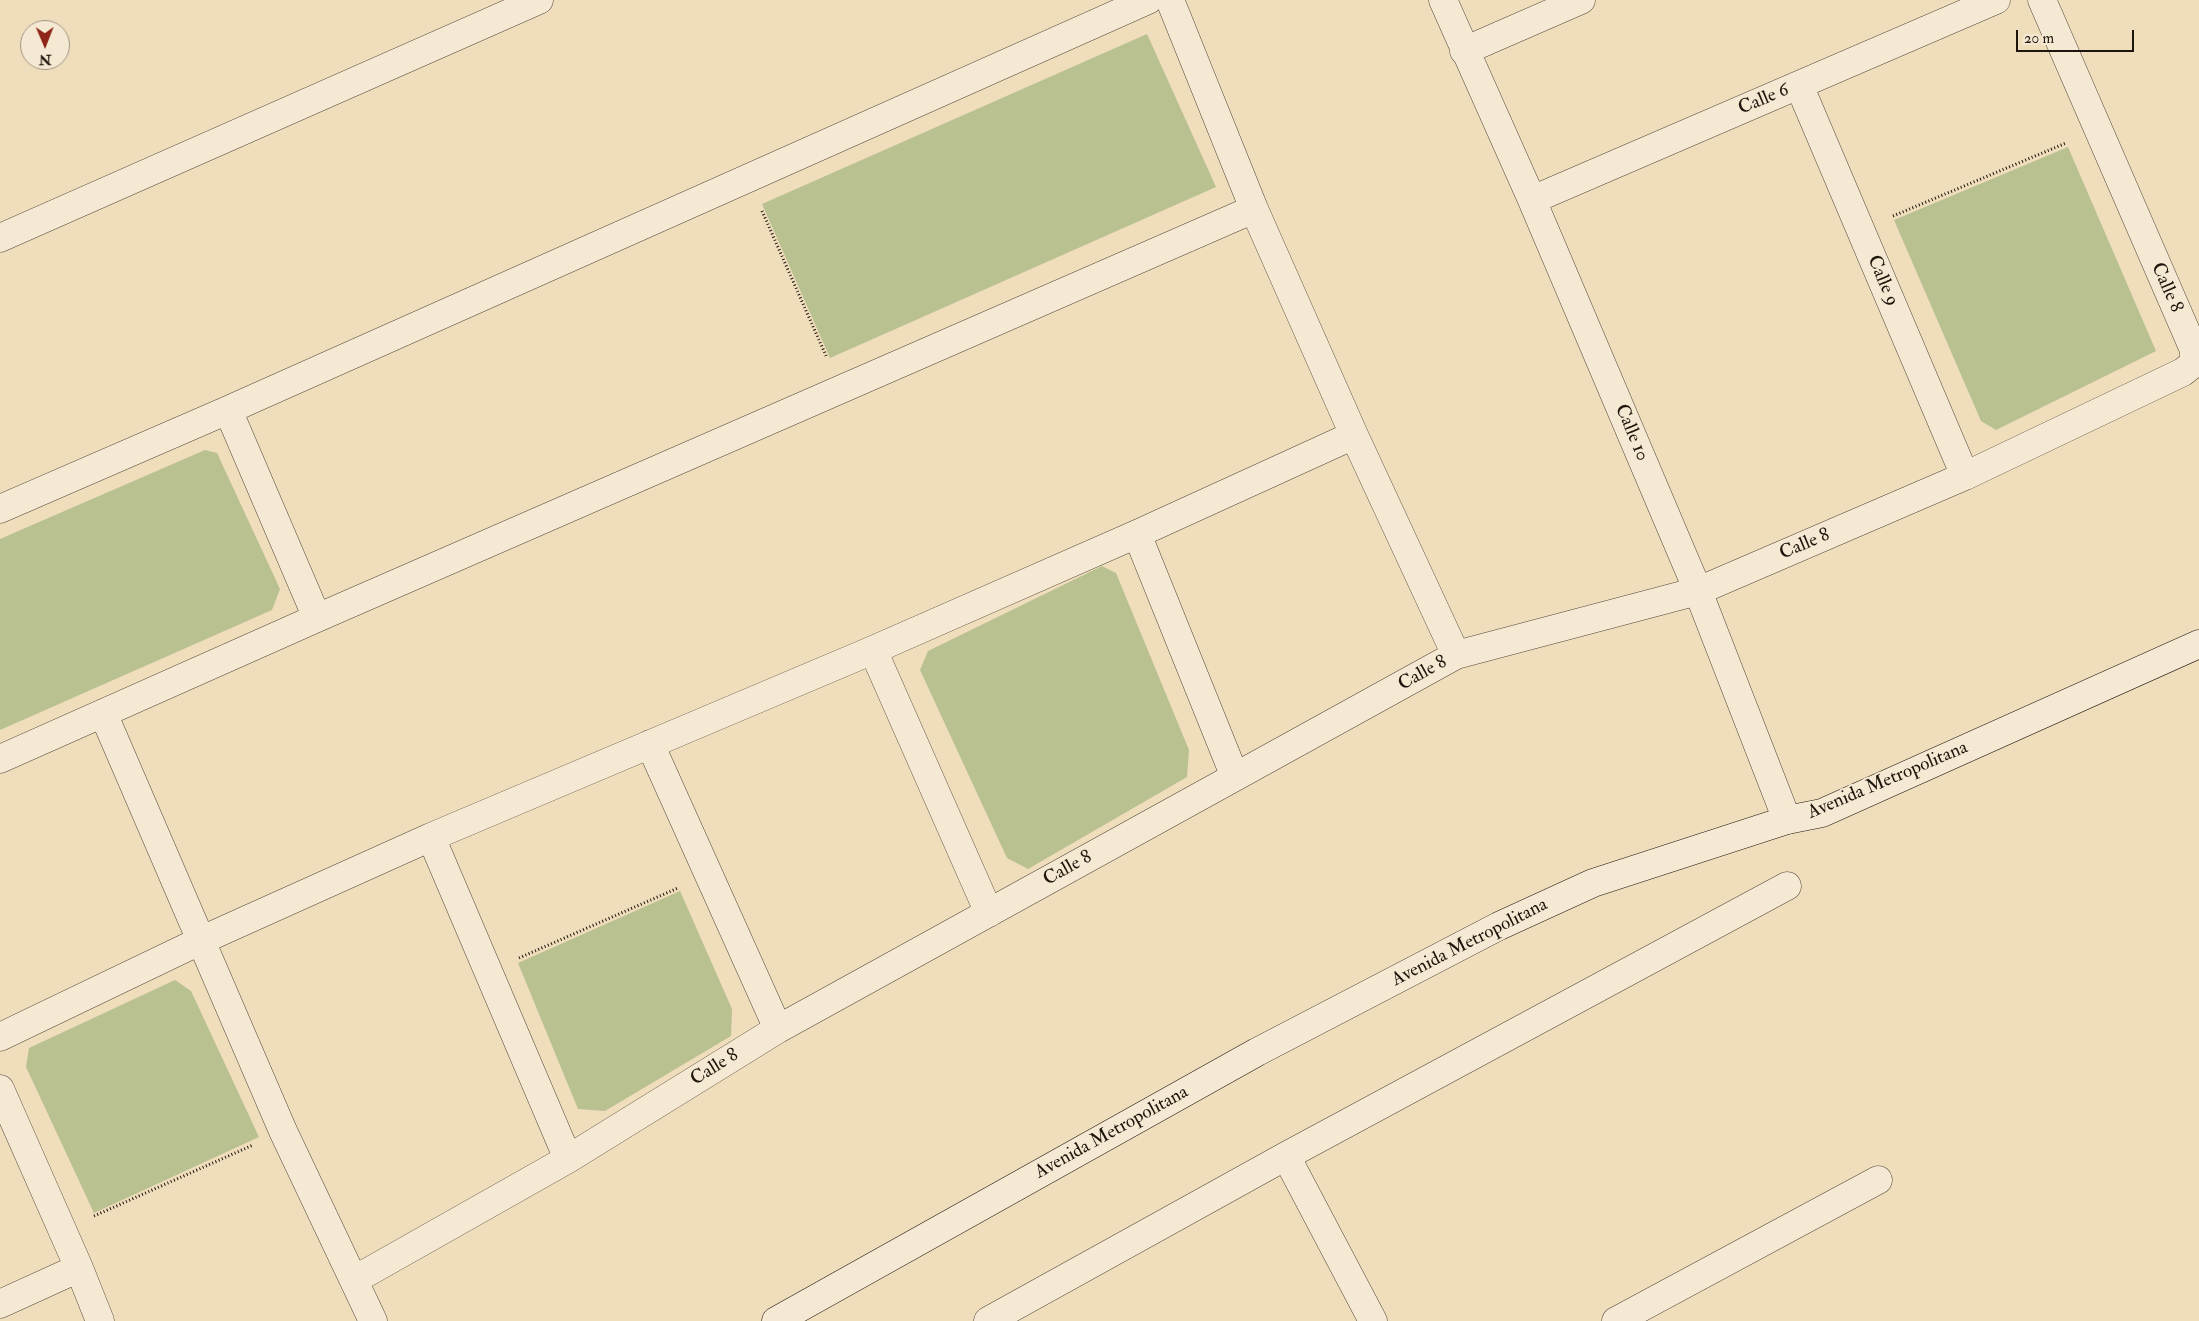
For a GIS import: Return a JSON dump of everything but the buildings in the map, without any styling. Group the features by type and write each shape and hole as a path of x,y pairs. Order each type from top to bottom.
{"street":[{"path":"0,238 539,0"},
{"path":"4,499 228,410 1148,0"},
{"path":"1170,0 1254,209 1354,435 1456,655"},
{"name":"Calle 10","path":"1443,0 1464,51 1532,200 1698,591 1788,820"},
{"path":"1464,51 1581,0"},
{"name":"Calle 6","path":"1532,200 1996,0"},
{"name":"Calle 8","path":"354,1280 568,1159 778,1030 1456,655 1698,591 1965,476 2183,372 2194,363 2194,350 2042,0"},
{"name":"Calle 9","path":"1799,85 1965,476"},
{"path":"0,759 317,618 1254,209"},
{"path":"228,410 317,618"},
{"path":"0,1037 202,940 431,837 873,650 1137,534 1354,435"},
{"path":"1137,534 1235,777"},
{"name":"Avenida Metropolitana","path":"776,1321 1258,1052 1499,926 1593,883 1788,820 1822,813 2199,644"},
{"path":"873,650 989,913"},
{"path":"103,713 283,1131 373,1321"},
{"path":"650,744 778,1030"},
{"path":"431,837 568,1159"},
{"path":"988,1321 1286,1156 1787,886"},
{"path":"0,1089 79,1268 100,1321"},
{"path":"1286,1156 1373,1321"},
{"path":"1616,1321 1878,1180"},
{"path":"0,1304 79,1268"}],"path":[{"path":"1860,230 2097,130"},
{"path":"747,178 840,390"},
{"path":"488,972 708,874"},
{"path":"63,1231 283,1131"}],"green space":[{"path":"1147,34 1216,187 830,358 762,204"},
{"path":"2068,147 2156,351 1996,430 1981,421 1894,220"},
{"path":"205,450 217,453 280,589 272,610 0,730 0,539"},
{"path":"1102,566 1116,573 1189,750 1187,777 1028,869 1007,858 920,670 928,651"},
{"path":"680,891 732,1009 731,1036 605,1111 578,1109 518,963"},
{"path":"175,980 191,991 259,1137 94,1213 26,1067 29,1048"}]}
